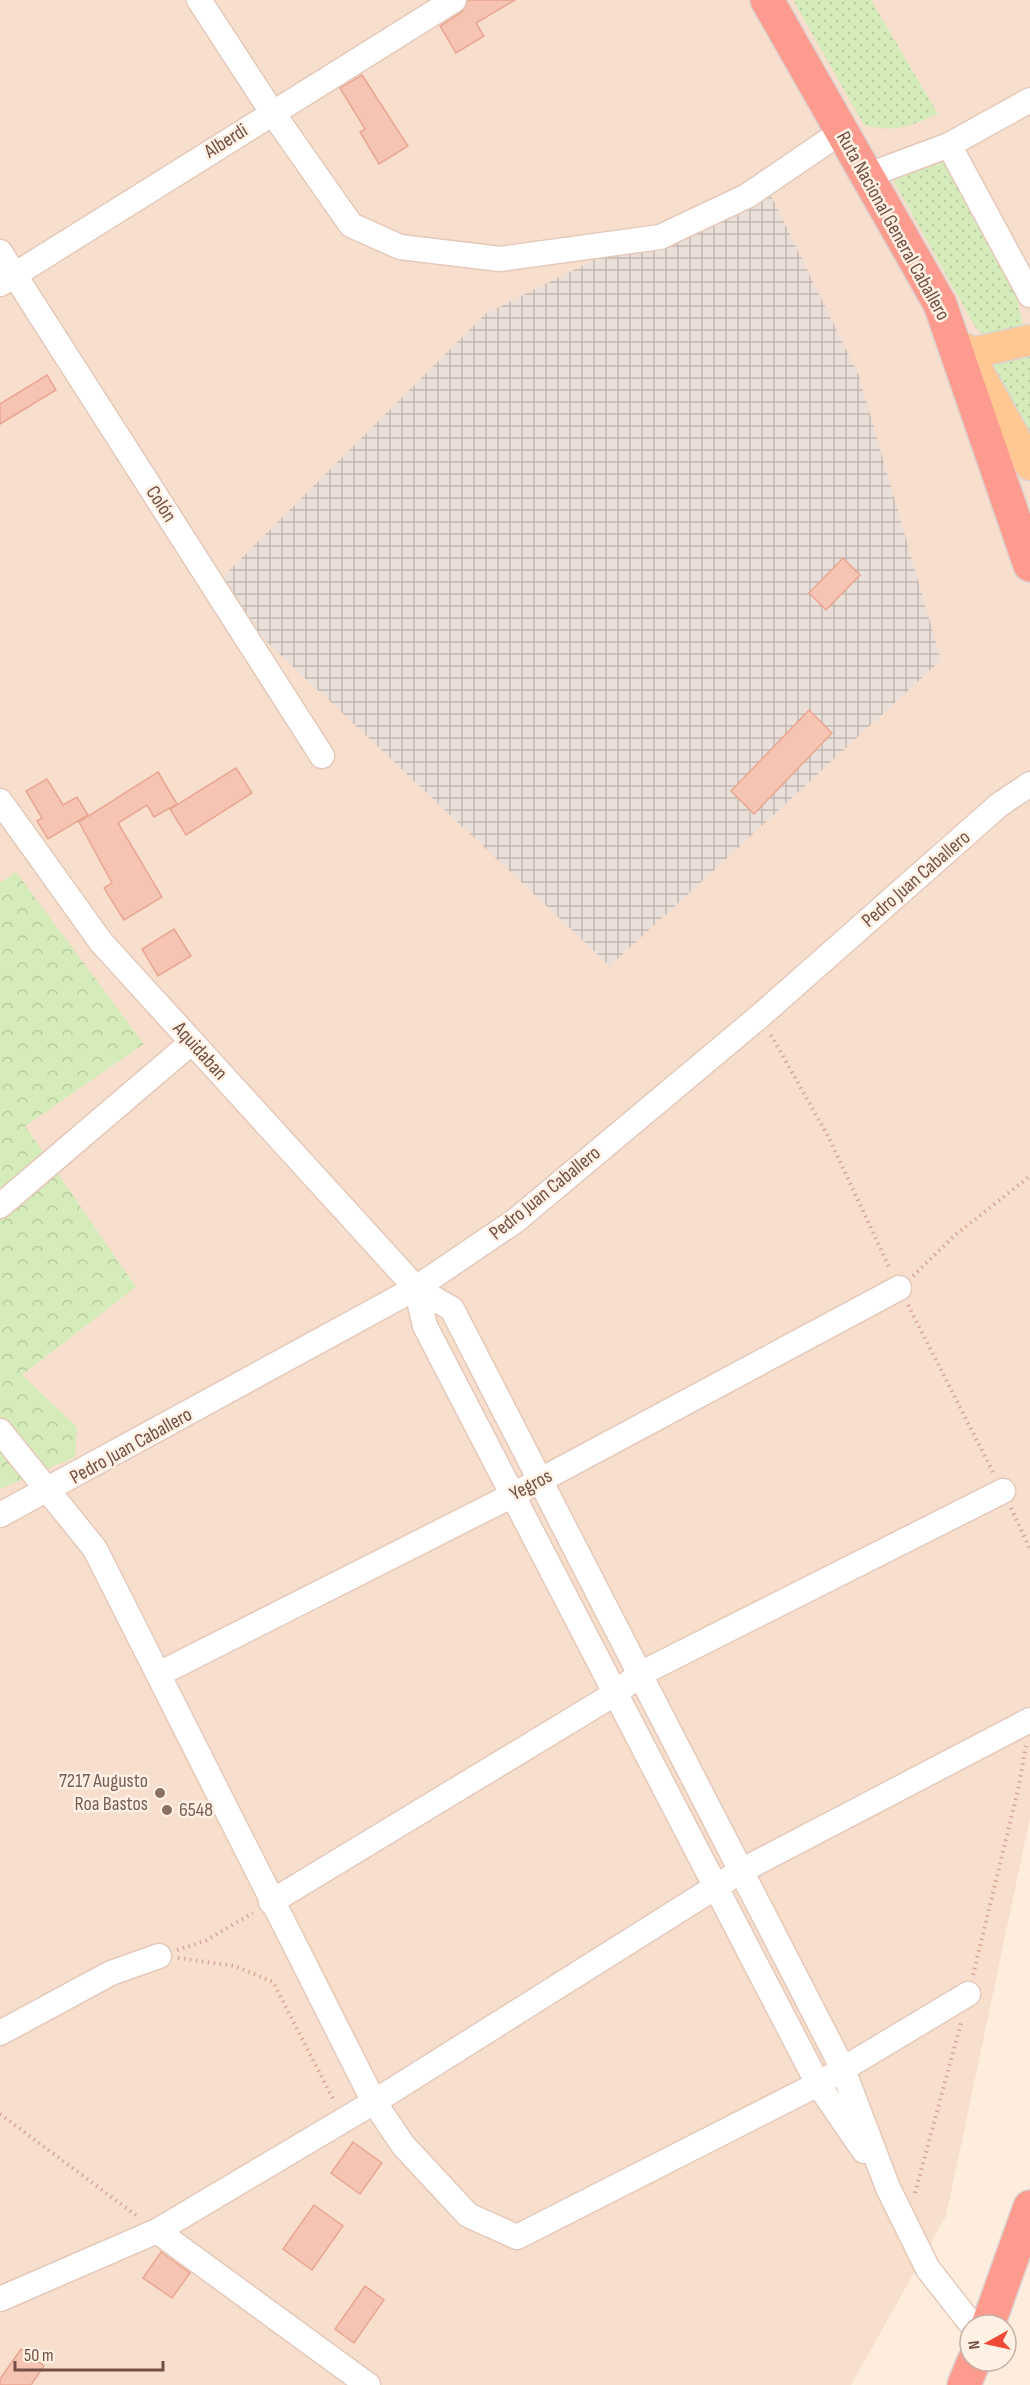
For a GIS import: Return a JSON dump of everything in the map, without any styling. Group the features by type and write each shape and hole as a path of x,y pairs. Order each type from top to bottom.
{"highway":[{"name":"Ruta Nacional General Caballero","path":"768,0 940,304 1030,565"},
{"path":"992,2313 1030,2207"}],"main road":[{"path":"940,304 1030,465"},
{"path":"968,354 1030,340"}],"street":[{"path":"199,0 272,112 351,225 400,247 500,259 660,237 747,196 841,132"},
{"name":"Alberdi","path":"7,279 454,0"},
{"path":"866,176 950,145 1030,100"},
{"path":"950,145 1030,295"},
{"name":"Colón","path":"0,252 7,279 322,756"},
{"name":"Pedro Juan Caballero","path":"0,1515 48,1491 416,1287 514,1221 760,1016 999,805 1030,784"},
{"name":"Aquidaban","path":"0,801 101,942 416,1287"},
{"path":"0,1206 192,1042"},
{"path":"416,1287 452,1309 842,2067 888,2188 928,2269 963,2313"},
{"path":"416,1287 425,1326 818,2084 888,2188"},
{"name":"Yegros","path":"159,1674 513,1495 899,1288"},
{"path":"0,1431 95,1549 271,1902 374,2102 404,2145 468,2215 517,2237 818,2084 842,2067 968,1994"},
{"path":"271,1902 616,1693 640,1674 1003,1491"},
{"path":"0,2299 157,2231 374,2102 741,1871 1030,1720"},
{"path":"0,2033 111,1973 159,1956"},
{"path":"157,2231 368,2385"}],"path":[{"path":"760,1016 829,1138 899,1288 1003,1491 1030,1549"},
{"path":"899,1288 954,1236 1030,1176"},
{"path":"159,1956 205,1941 271,1902"},
{"path":"159,1956 194,1958 235,1966 273,1982 343,2119"},
{"path":"0,2114 157,2231"}],"shaded area":[{"path":"0,0 1030,0 1030,1818 946,2216 851,2385 0,2385"},
{"path":"762,177 859,376 941,660 610,966 211,589 485,314"}],"green space":[{"path":"793,0 871,0 938,114 902,127 885,128 864,125"},
{"path":"915,145 942,157 1016,294 1023,325 1015,330 984,335 976,328 887,169 891,154"},
{"path":"1030,351 1030,434 993,363"},
{"path":"16,872 144,1044 25,1126 136,1287 22,1375 77,1427 75,1457 0,1489 0,883"}],"building":[{"path":"468,0 515,0 476,23 484,36 456,53 440,26 462,12"},
{"path":"362,75 408,146 379,164 360,132 365,129 340,88"},
{"path":"47,375 56,390 0,424 0,404"},
{"path":"843,558 860,575 826,610 809,593"},
{"path":"809,710 832,733 754,814 731,791"},
{"path":"236,768 252,793 186,835 170,809"},
{"path":"158,772 177,804 154,817 147,805 118,823 162,897 124,920 104,888 112,883 79,822"},
{"path":"47,779 63,805 77,797 88,815 48,839 37,821 42,818 26,791"},
{"path":"174,929 191,956 158,976 142,949"},
{"path":"353,2142 382,2163 360,2194 331,2173"},
{"path":"314,2205 343,2226 312,2270 283,2249"},
{"path":"161,2252 190,2273 172,2298 143,2278"},
{"path":"365,2286 384,2300 354,2343 335,2329"},
{"path":"21,2349 44,2366 31,2385 0,2385 0,2379"}],"place":[{"name":"7217 Augusto Roa Bastos","path":"160,1793"},
{"name":"6548","path":"167,1810"}]}
